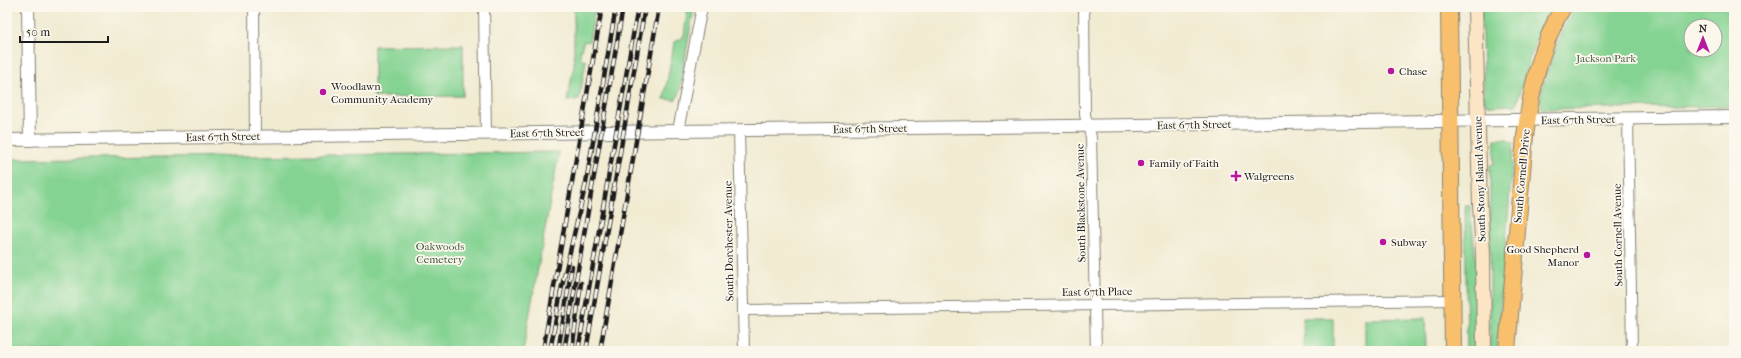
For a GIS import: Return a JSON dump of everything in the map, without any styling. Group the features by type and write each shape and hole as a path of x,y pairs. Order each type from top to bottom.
{"highway":[{"path":"1448,7 1451,122 1453,351"},
{"name":"South Cornell Drive","path":"1507,351 1527,121 1536,74 1551,32 1564,7"}],"main road":[{"name":"South Stony Island Avenue","path":"1475,7 1480,206 1483,254 1484,351"}],"street":[{"path":"28,7 30,140"},
{"path":"254,7 255,137"},
{"path":"484,7 486,134"},
{"path":"678,131 702,7"},
{"name":"South Blackstone Avenue","path":"1084,7 1085,115 1091,137 1096,351"},
{"name":"East 67th Street","path":"7,140 1734,118"},
{"name":"South Cornell Avenue","path":"1628,119 1632,351"},
{"name":"South Dorchester Avenue","path":"739,130 744,351"},
{"name":"East 67th Place","path":"743,310 1452,300"}],"green space":[{"path":"574,7 595,7 589,42 584,41 580,52 581,59 586,61 579,100 567,101 574,66"},
{"path":"683,7 694,7 679,95 675,100 664,99 674,43 684,36 687,12"},
{"path":"1481,7 1552,7 1543,23 1530,57 1516,105 1491,106 1486,104 1484,99"},
{"name":"Jackson Park","path":"1574,7 1734,7 1734,106 1546,109 1542,108 1540,102 1542,88 1561,33"},
{"path":"463,45 463,96 374,97 374,46"},
{"path":"1495,139 1507,139 1514,142 1497,351 1490,351 1490,165 1494,164"},
{"name":"Oakwoods Cemetery","path":"559,152 523,351 7,351 7,159"},
{"path":"1465,206 1470,206 1476,262 1476,351 1467,351"},
{"path":"1303,318 1333,318 1333,351 1304,351"},
{"path":"1425,318 1426,351 1365,351 1365,319"}],"railway":[{"path":"543,351 602,7"},
{"path":"550,351 562,286 586,183 616,7"},
{"path":"564,351 623,7"},
{"path":"578,351 638,7"},
{"path":"586,351 645,7"},
{"path":"600,351 659,7"},
{"path":"558,351 572,266"},
{"path":"572,351 581,283"}],"place":[{"name":"Chase","path":"1391,71"},
{"name":"Woodlawn Community Academy","path":"323,92"},
{"name":"Family of Faith","path":"1141,163"},
{"name":"Walgreens","path":"1236,176"},
{"name":"Subway","path":"1383,242"},
{"name":"Good Shepherd Manor","path":"1587,255"}]}
